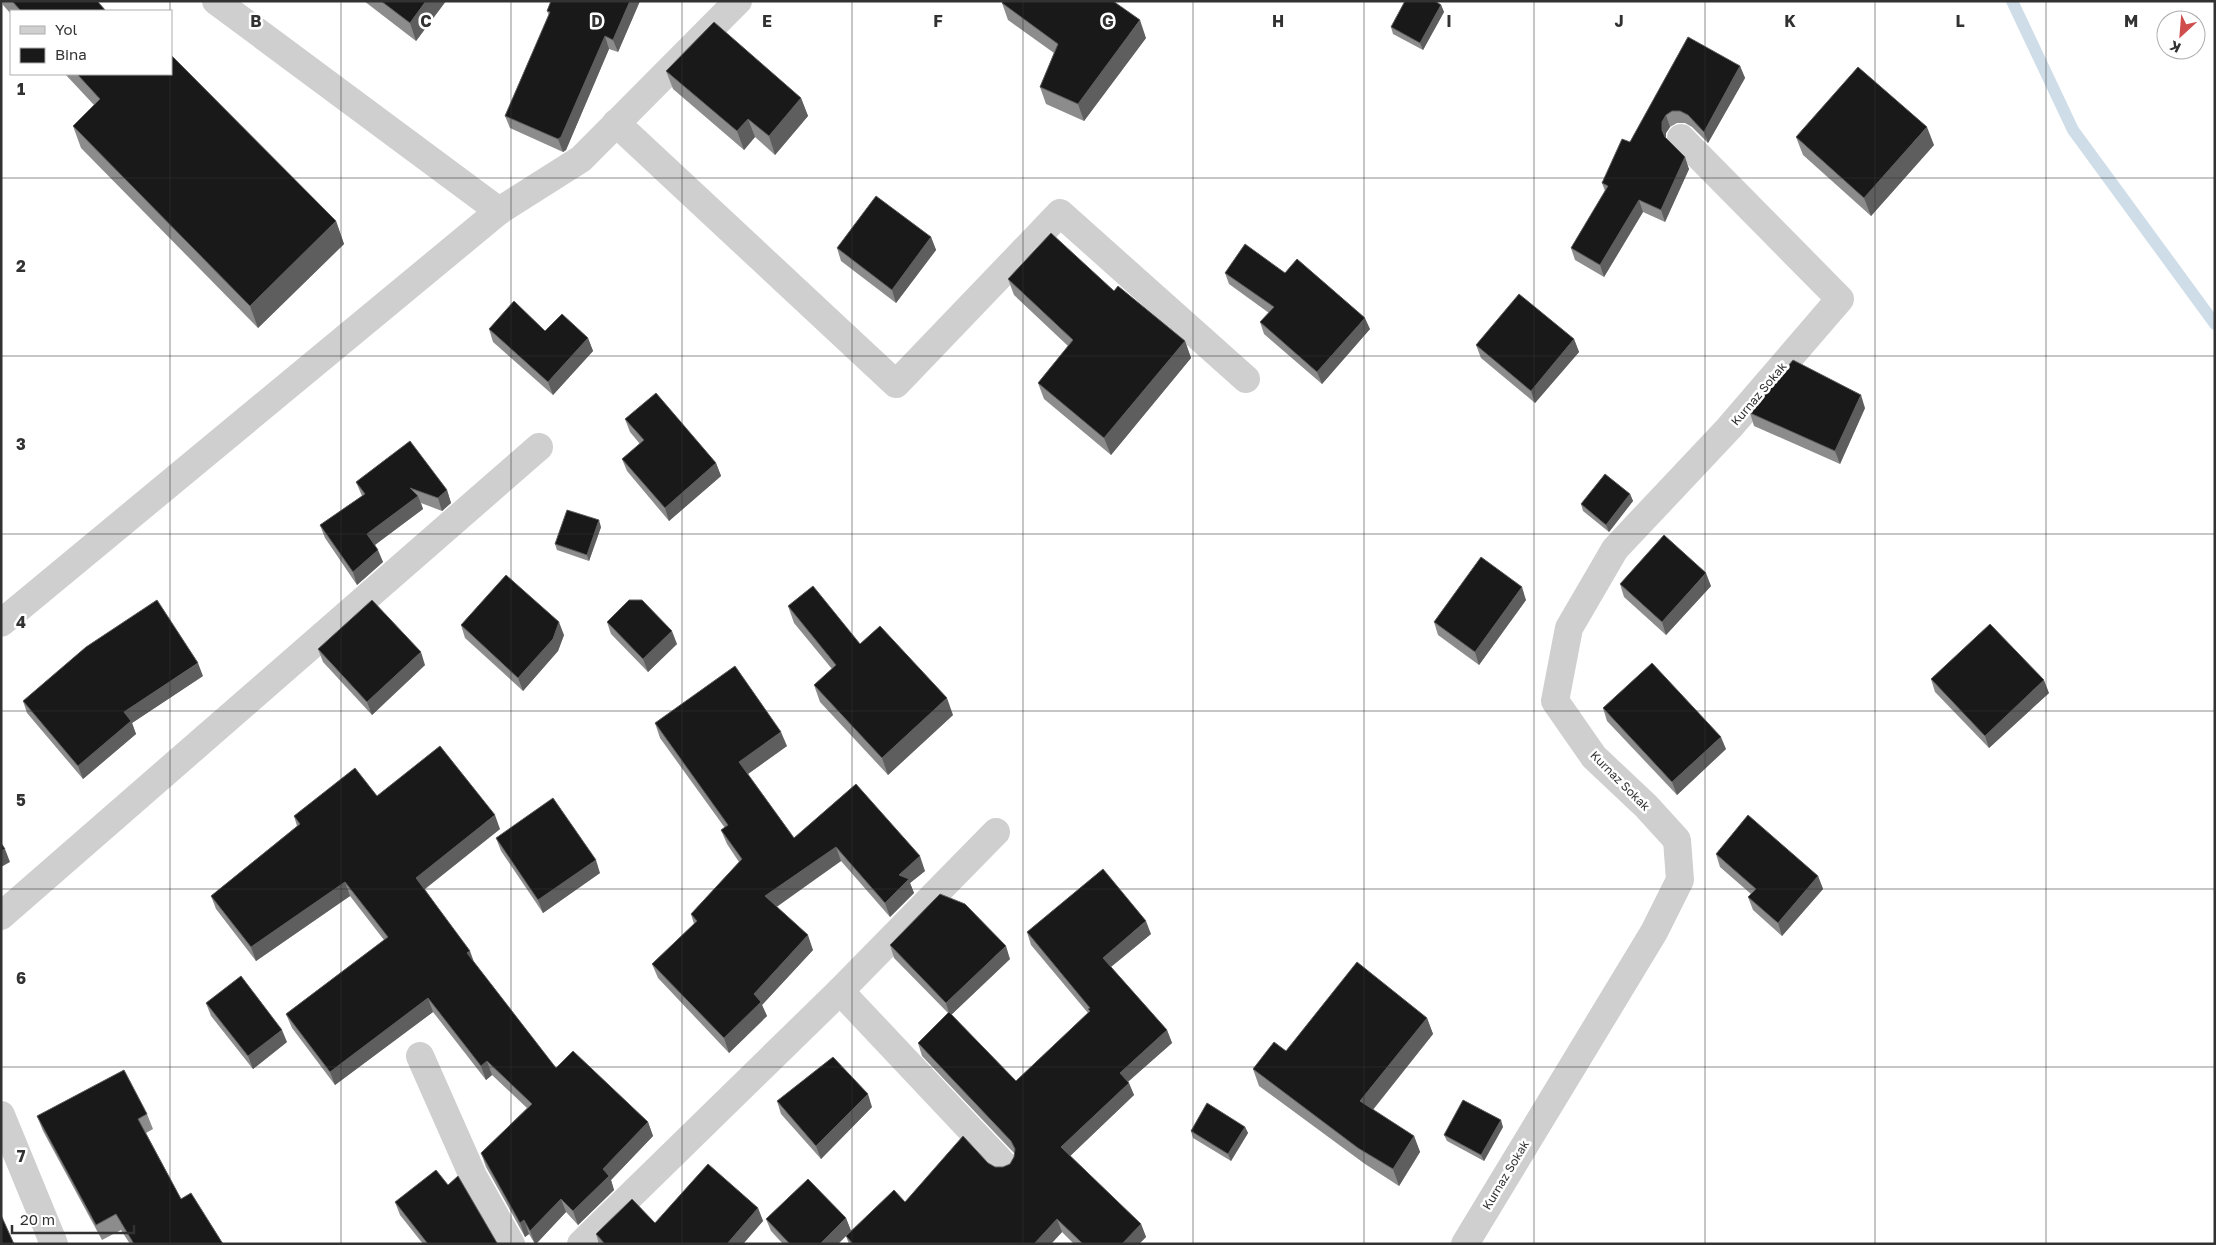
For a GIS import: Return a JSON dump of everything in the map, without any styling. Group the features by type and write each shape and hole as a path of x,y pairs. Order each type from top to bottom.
{"street":[{"path":"216,1 499,210"},
{"path":"1,623 499,210 580,159 738,1"},
{"path":"616,124 896,384 1060,213 1246,379"},
{"name":"Kurnaz Sokak","path":"1465,1244 1654,932 1680,880 1677,840 1646,806 1594,757 1555,701 1569,628 1615,549 1729,428 1840,299 1681,138"},
{"path":"1,916 539,447"},
{"path":"581,1244 840,991 996,832"},
{"path":"840,991 1004,1165"},
{"path":"420,1056 473,1176 511,1244"},
{"path":"1,1116 54,1244"}],"building":[{"path":"12,1 97,1 105,10 20,10"},
{"path":"381,1 426,1 410,23"},
{"path":"551,1 630,1 613,40 605,36 561,137 558,139 505,116 550,12 547,11"},
{"path":"1003,1 1113,1 1140,20 1078,104 1040,87 1058,44 1002,3"},
{"path":"1405,1 1435,1 1441,5 1420,43 1391,27"},
{"path":"714,22 801,98 769,136 748,119 737,131 666,71"},
{"path":"1688,37 1740,66 1704,132 1688,115 1680,111 1672,111 1666,115 1662,122 1662,130 1665,137 1685,157 1661,210 1639,200 1600,265 1571,248 1608,186 1602,183 1622,139 1630,142"},
{"path":"172,56 336,221 250,306 73,126 100,99 78,75 172,75"},
{"path":"1858,67 1927,127 1864,198 1796,137"},
{"path":"876,196 931,237 892,290 837,248"},
{"path":"1051,233 1114,291 1118,286 1185,341 1104,438 1038,383 1073,340 1008,279"},
{"path":"1245,244 1285,273 1297,259 1365,318 1317,372 1260,322 1274,307 1225,273"},
{"path":"1519,294 1574,339 1531,391 1476,345"},
{"path":"514,301 545,331 562,314 588,338 548,382 489,329"},
{"path":"1793,360 1861,395 1835,451 1750,413"},
{"path":"656,393 716,463 665,508 622,459 644,440 625,419"},
{"path":"410,441 447,490 438,498 410,488 418,496 367,534 378,550 353,572 320,525 365,494 356,482"},
{"path":"1605,474 1630,494 1606,525 1581,504"},
{"path":"567,510 599,520 587,555 555,544"},
{"path":"1664,535 1706,573 1662,622 1620,584"},
{"path":"1481,557 1522,587 1475,652 1434,622"},
{"path":"506,575 559,622 553,639 518,678 461,625"},
{"path":"813,586 860,644 880,626 947,698 882,758 814,685 836,665 788,606"},
{"path":"157,600 198,663 124,712 131,721 78,766 23,701 86,647"},
{"path":"372,600 421,652 367,702 318,649"},
{"path":"629,600 642,600 672,631 643,659 607,622"},
{"path":"1990,624 2044,680 1985,736 1931,679"},
{"path":"1652,663 1721,737 1672,782 1603,708"},
{"path":"735,666 781,732 739,762 794,838 856,784 920,856 899,875 909,879 885,903 836,847 765,896 808,935 754,994 761,1002 724,1038 652,964 697,921 691,914 742,859 721,830 728,825 655,723"},
{"path":"440,746 495,815 416,878 470,951 467,953 556,1068 573,1051 648,1122 603,1169 609,1176 573,1211 561,1199 530,1231 524,1220 520,1223 481,1153 532,1104 487,1061 481,1066 428,998 330,1072 286,1014 388,937 345,882 251,947 211,896 300,824 294,816 355,768 377,796"},
{"path":"553,798 596,860 538,900 496,838"},
{"path":"1748,815 1818,876 1778,923 1748,897 1756,889 1716,854"},
{"path":"1,843 5,849 1,851"},
{"path":"1103,869 1146,921 1103,958 1167,1030 1120,1073 1129,1083 1061,1147 1141,1224 1122,1244 1083,1244 1057,1219 1034,1244 853,1244 846,1236 894,1190 905,1202 963,1136 988,1163 995,1167 1003,1167 1010,1164 1014,1157 1015,1149 1011,1141 918,1043 949,1012 1016,1081 1090,1011 1088,1009 1090,1008 1027,932"},
{"path":"940,894 965,904 1006,946 946,1003 890,945"},
{"path":"1357,962 1427,1018 1360,1101 1414,1136 1393,1169 1358,1148 1253,1069 1274,1042 1286,1051"},
{"path":"241,976 282,1030 248,1056 206,1003"},
{"path":"833,1057 868,1094 816,1146 777,1101"},
{"path":"124,1070 147,1114 138,1119 181,1199 191,1193 223,1244 134,1244 116,1214 96,1225 37,1116"},
{"path":"1463,1100 1501,1120 1481,1155 1444,1135"},
{"path":"1207,1103 1245,1127 1228,1154 1191,1131"},
{"path":"708,1164 758,1208 727,1244 605,1244 596,1234 632,1199 655,1223"},
{"path":"436,1170 448,1185 458,1176 497,1243 428,1244 395,1202"},
{"path":"808,1179 846,1218 820,1244 790,1244 766,1219"},
{"path":"1,1215 14,1244 1,1244"}],"waterway":[{"path":"2012,1 2073,130 2215,324"}]}
